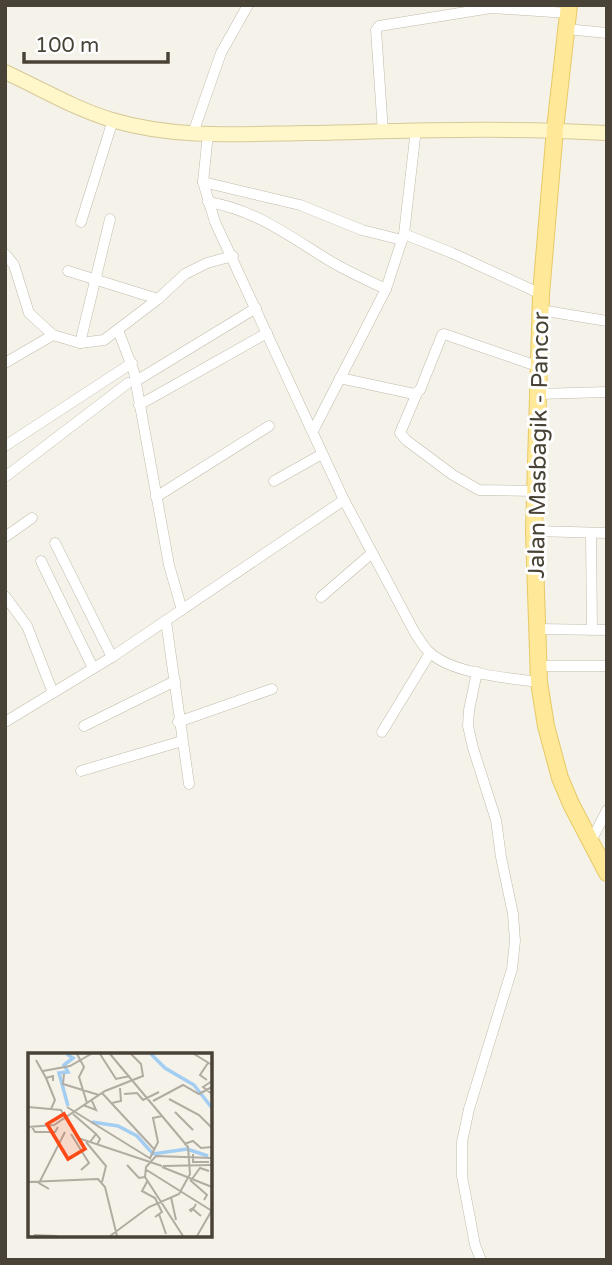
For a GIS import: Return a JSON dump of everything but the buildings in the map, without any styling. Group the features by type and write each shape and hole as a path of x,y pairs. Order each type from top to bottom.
{"main road":[{"name":"Jalan Masbagik - Pancor","path":"568,16 555,129 537,366 534,531 539,674 546,726 560,778 607,873"}],"street":[{"path":"193,134 222,53 248,5"},
{"path":"383,132 376,30 379,26 491,8 516,8 568,16 607,33"},
{"path":"5,72 113,120 193,134 555,129 607,133"},
{"path":"81,222 113,120"},
{"path":"313,431 386,289 403,237 416,130"},
{"path":"208,134 203,183 208,202 344,500 415,633 430,653 452,665 477,672 539,674 607,666"},
{"path":"203,183 299,205 362,230 403,237 444,249 540,302 607,321"},
{"path":"208,202 256,215 340,268 386,289"},
{"path":"80,343 110,219"},
{"path":"5,254 14,265 29,313 53,335 80,343 104,340 158,299 185,274 207,263 233,256"},
{"path":"68,271 158,299"},
{"path":"5,477 132,382 256,308"},
{"path":"118,330 132,363 132,382 139,405 169,565 182,610"},
{"path":"139,405 267,333"},
{"path":"535,491 479,490 453,475 400,433 443,334 537,366"},
{"path":"5,363 53,335"},
{"path":"5,446 132,363"},
{"path":"340,378 416,393"},
{"path":"538,394 607,392"},
{"path":"156,497 269,426"},
{"path":"274,481 322,454"},
{"path":"5,722 112,657 344,500"},
{"path":"5,537 32,518"},
{"path":"534,531 607,533"},
{"path":"591,533 592,630"},
{"path":"55,543 112,657"},
{"path":"321,597 372,553"},
{"path":"41,561 93,668"},
{"path":"5,596 27,626 53,693"},
{"path":"166,621 188,784"},
{"path":"538,629 607,630"},
{"path":"382,732 430,653"},
{"path":"477,672 468,726 496,820 513,914 514,941 512,969 469,1109 462,1142 462,1176 475,1245 481,1260"},
{"path":"84,726 175,681"},
{"path":"178,722 272,689"},
{"path":"81,771 182,741"},
{"path":"590,843 607,810"}]}
